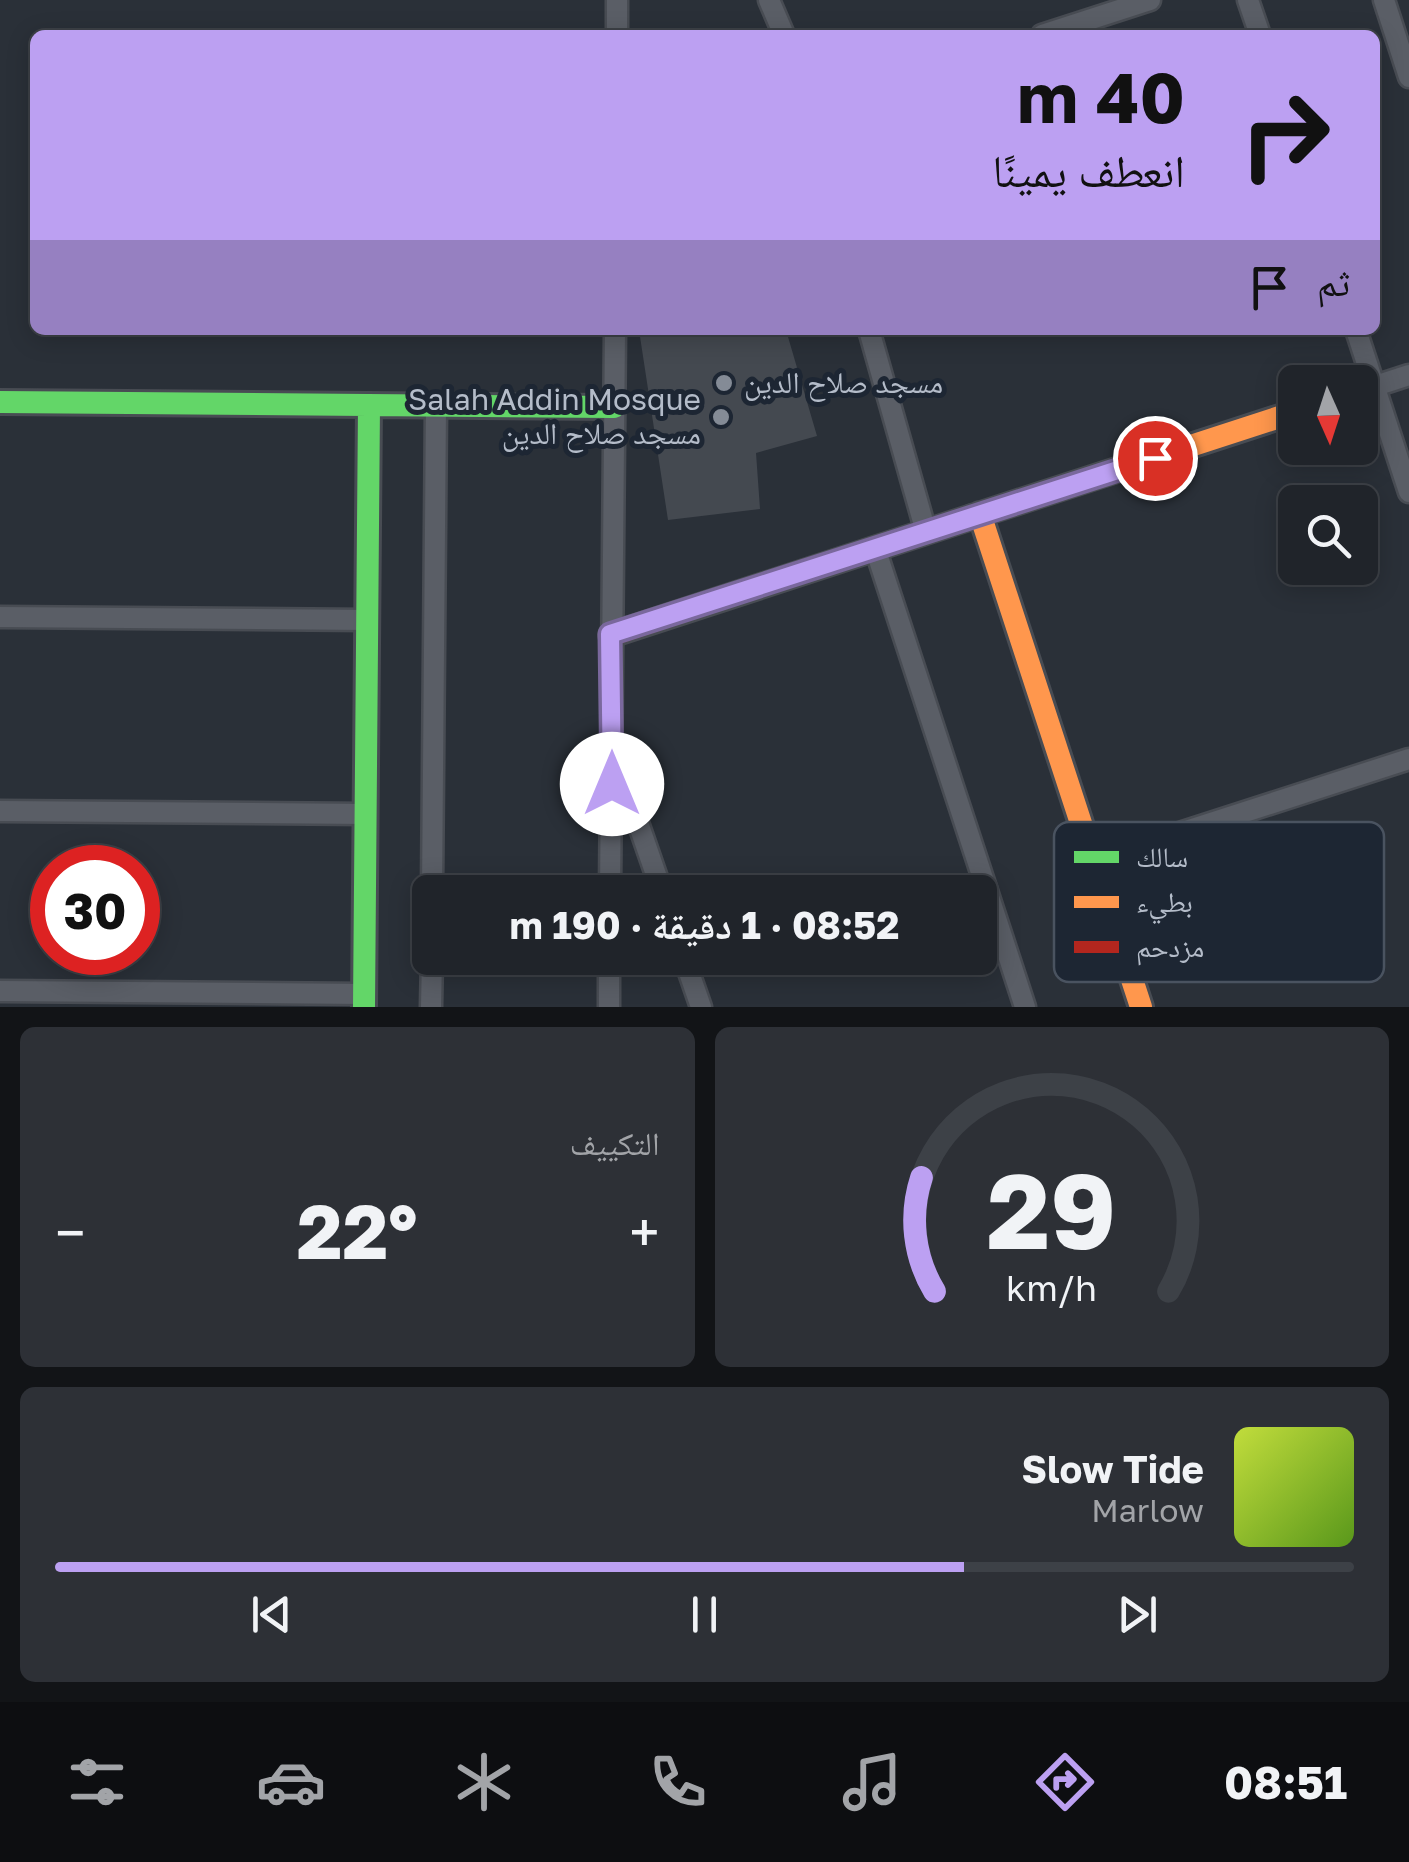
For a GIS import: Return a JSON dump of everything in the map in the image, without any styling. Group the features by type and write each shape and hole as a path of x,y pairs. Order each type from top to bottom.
{"street":[{"path":"617,30 618,0"},
{"path":"769,0 782,30"},
{"path":"1057,30 1150,0"},
{"path":"1248,0 1258,30"},
{"path":"1384,0 1409,76"},
{"path":"610,875 614,335"},
{"path":"870,335 926,532"},
{"path":"1357,335 1363,365"},
{"path":"1378,385 1409,375"},
{"path":"0,402 614,408"},
{"path":"0,991 364,1001 369,405"},
{"path":"432,875 436,406"},
{"path":"1378,416 1409,492"},
{"path":"610,634 1278,418"},
{"path":"980,514 1080,822"},
{"path":"875,548 1025,1007"},
{"path":"0,617 368,620"},
{"path":"612,748 656,875"},
{"path":"1214,822 1409,759"},
{"path":"0,811 366,814"},
{"path":"431,1007 432,975"},
{"path":"609,1007 610,975"},
{"path":"690,975 701,1007"},
{"path":"1133,982 1141,1007"}],"building":[{"name":"مسجد صلاح الدين","path":"640,335 787,335 817,436 756,453 760,509 668,520"}],"traffic: fast":[{"path":"0,402 614,407"},
{"path":"364,1007 369,405"}],"traffic: slow":[{"path":"972,517 1278,418"},
{"path":"980,514 1081,822"},
{"path":"1133,982 1141,1007"}],"traffic: jam":[{"path":"611,635 972,517"}],"place":[{"name":"مسجد صلاح الدين","path":"724,383"},
{"name":"Salah Addin Mosque مسجد صلاح الدين","path":"721,417"}],"route":[{"path":"612,784 610,634 1155,458"}]}
